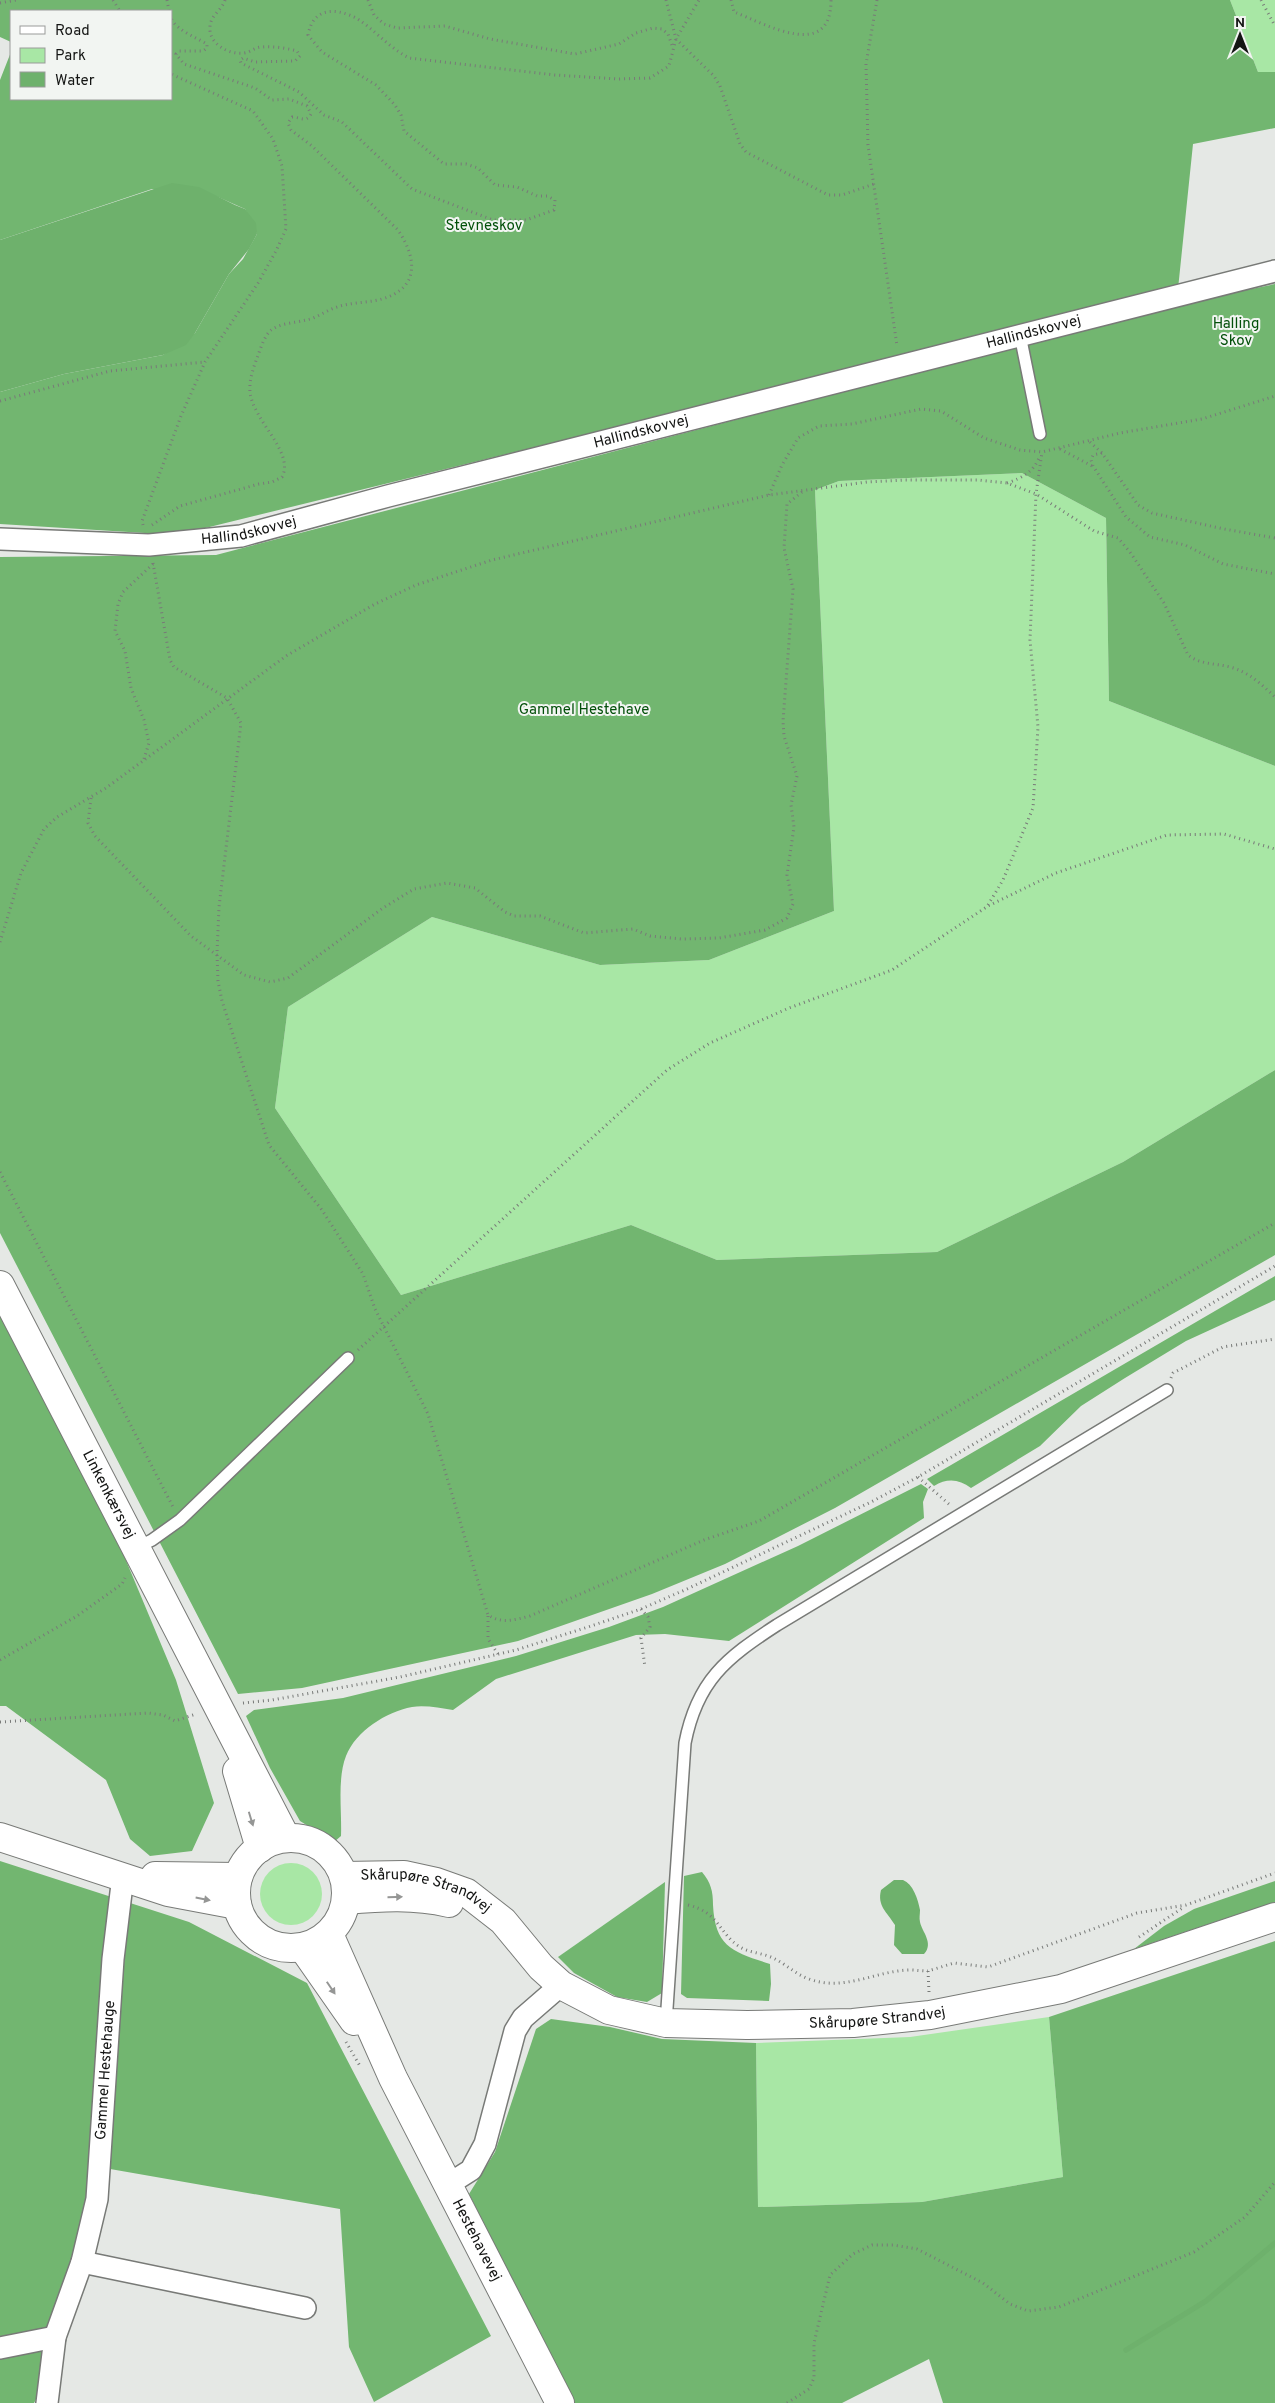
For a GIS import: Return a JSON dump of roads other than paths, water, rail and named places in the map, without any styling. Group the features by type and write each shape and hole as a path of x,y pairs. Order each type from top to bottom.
{"street":[{"name":"Hallindskovvej","path":"0,539 151,555 241,536 388,496 1275,271"},
{"name":"Linkenkærsvej","path":"0,1285 286,1838"},
{"name":"Linkenkærsvej","path":"217,1705 260,1848"},
{"path":"0,1837 168,1892 237,1905"},
{"path":"286,1838 298,1838 321,1847 338,1864 345,1888 340,1919 329,1934 303,1948 284,1949 267,1944 253,1934 243,1921 237,1905 238,1877 243,1865 260,1848 286,1838"},
{"path":"123,1876 238,1877"},
{"name":"Gammel Hestehauge","path":"47,2403 55,2337 82,2262 97,2199 113,1959 123,1876"},
{"name":"Skårupøre Strandvej","path":"345,1888 398,1896 426,1897 453,1903 502,1921 541,1967 561,1985 609,2010 666,2023 747,2025 853,2023 930,2015 1061,1989 1275,1917"},
{"name":"Hestehavevej","path":"329,1934 393,2078 560,2403"},
{"name":"Hestehavevej","path":"303,1948 393,2078"},
{"path":"449,2184 471,2170 485,2144 515,2031 523,2018 561,1985"},
{"path":"82,2262 305,2308"},
{"path":"0,2348 55,2337"}],"lane":[{"path":"1020,335 1040,434"},
{"path":"135,1549 152,1540 180,1520 348,1358"},
{"path":"666,2023 684,1744 689,1719 700,1694 716,1671 745,1646 777,1625 1167,1390"}],"water":[{"path":"172,183 199,187 245,209 256,223 257,234 249,249 229,274 186,345 163,355 64,374 0,392 0,240"},
{"path":"894,1880 907,1882 916,1897 920,1910 921,1926 928,1942 927,1950 924,1954 902,1954 894,1945 895,1925 884,1909 880,1896 881,1890"}],"waterway":[{"path":"1126,2350 1206,2301 1275,2243"}],"park label":[{"name":"Stevneskov","path":"484,226"},
{"name":"Halling Skov","path":"1236,332"},
{"name":"Gammel Hestehave","path":"584,710"}]}
